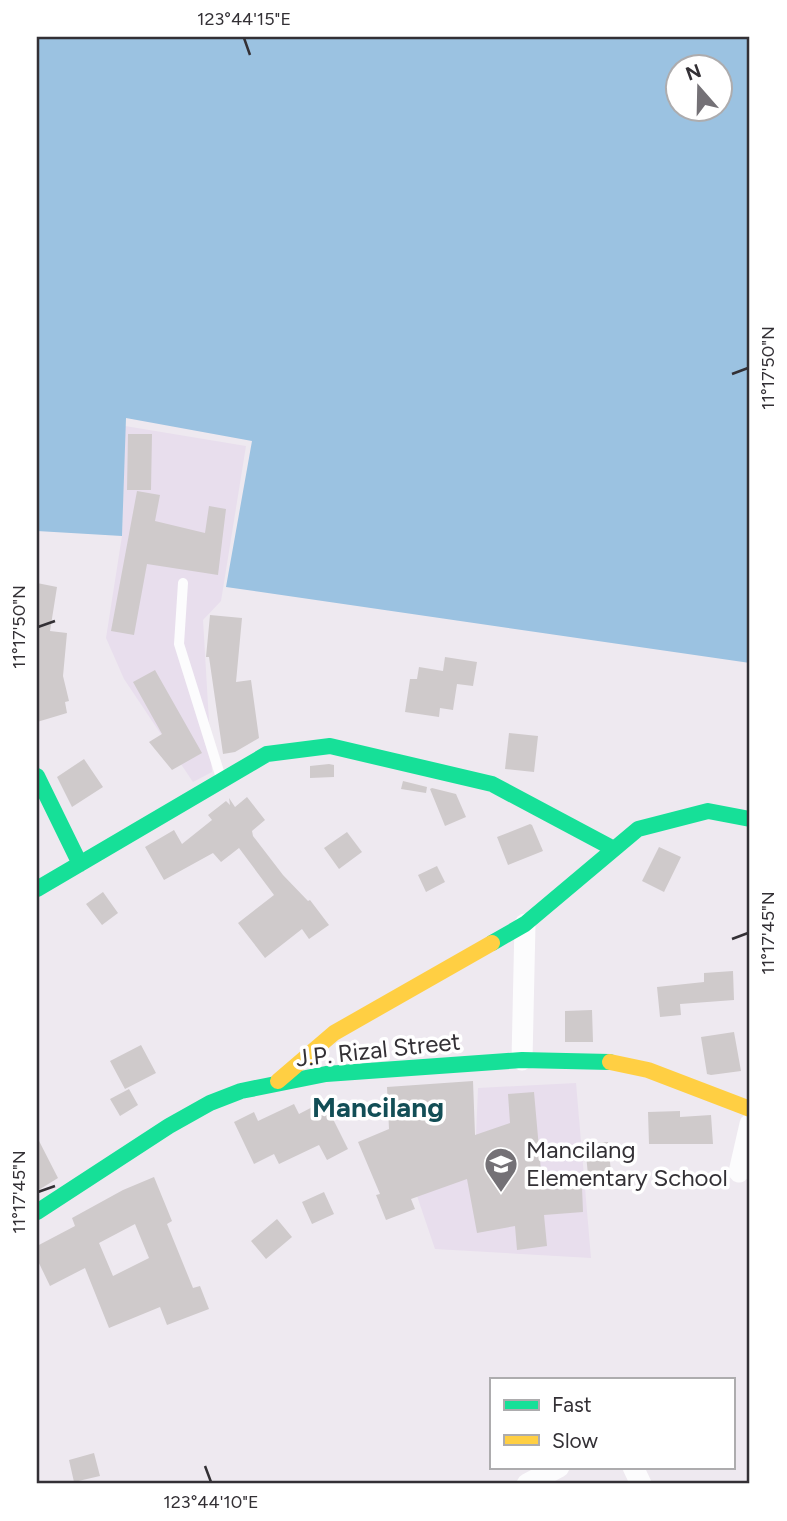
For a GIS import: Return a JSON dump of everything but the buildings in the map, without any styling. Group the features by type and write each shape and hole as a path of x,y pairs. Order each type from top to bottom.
{"street":[{"path":"37,889 267,754 330,746 492,784 614,849"},
{"path":"37,778 80,864"},
{"path":"276,1083 334,1033 525,924 638,829 708,811 750,819"},
{"path":"522,1060 525,924"},
{"name":"J.P. Rizal Street","path":"37,1212 169,1126 210,1103 241,1091 326,1074 522,1060 601,1060 648,1070 750,1110"},
{"path":"739,1172 750,1124"},
{"path":"527,1484 557,1468"},
{"path":"633,1468 641,1484"}],"lane":[{"path":"183,583 179,643 221,781"}],"shaded area":[{"path":"125,426 246,446 221,601 203,620 212,772 193,782 124,679 106,638 122,536"},
{"name":"Mancilang Elementary School","path":"576,1083 591,1258 435,1249 398,1140 476,1135 478,1088"}],"water":[{"path":"37,37 750,37 750,663 226,587 252,441 126,418 122,536 37,531"}],"traffic: fast":[{"path":"37,889 267,754 330,746 492,784 614,849"},
{"path":"37,776 80,864"},
{"path":"492,943 525,924 638,829 708,811 750,819"},
{"path":"37,1212 169,1126 210,1103 241,1091 326,1074 522,1060 610,1062"}],"traffic: slow":[{"path":"278,1081 334,1033 492,943"},
{"path":"610,1062 648,1070 750,1109"}],"place":[{"name":"Mancilang Elementary School","path":"501,1194"}],"district":[{"name":"Mancilang","path":"378,1107"}]}
